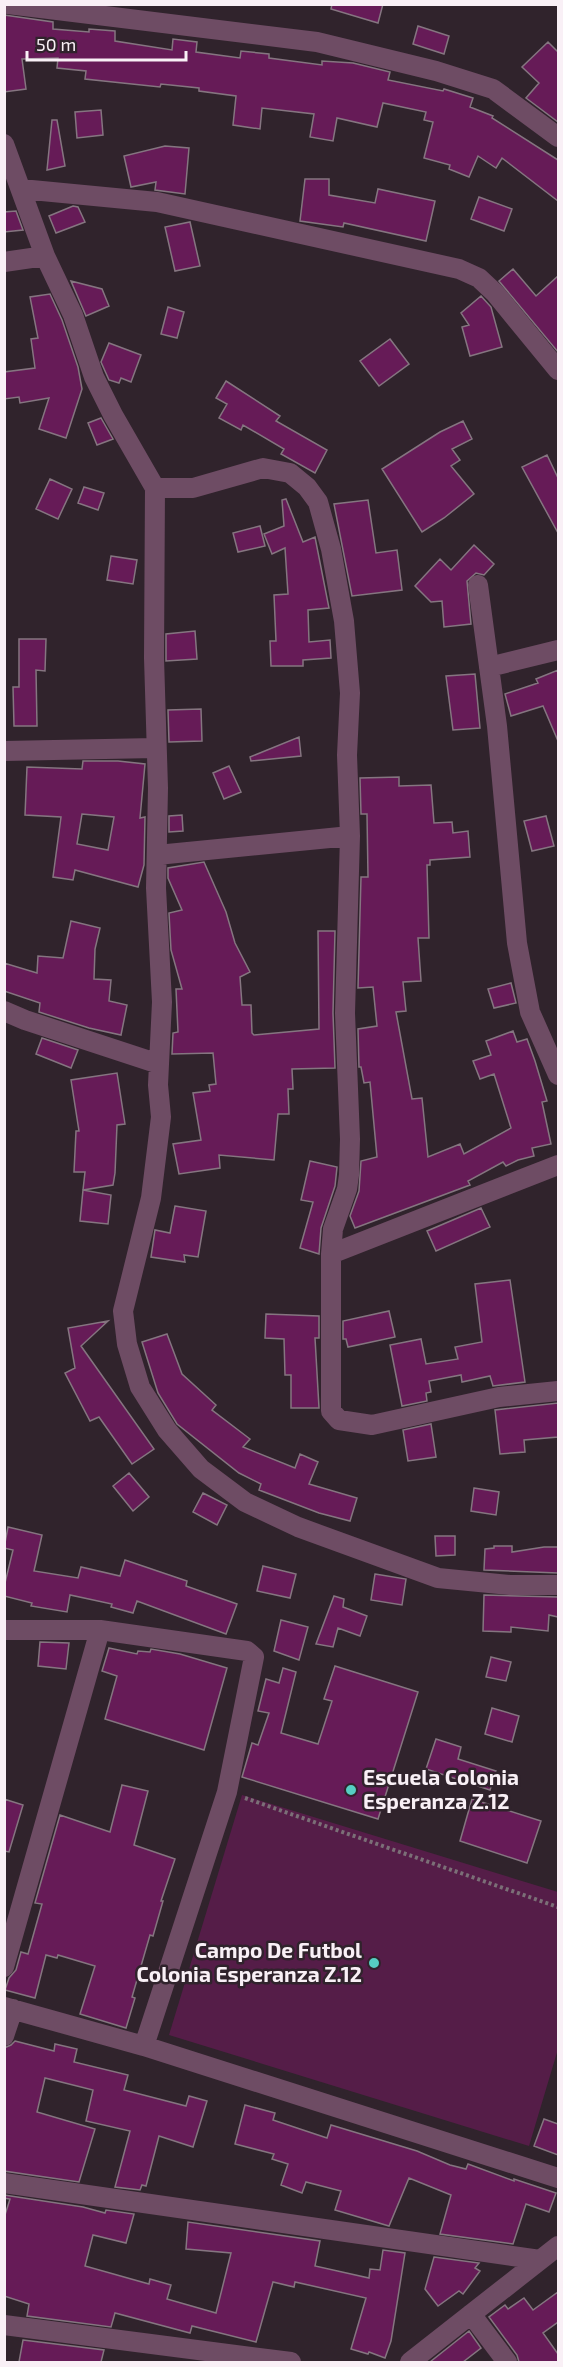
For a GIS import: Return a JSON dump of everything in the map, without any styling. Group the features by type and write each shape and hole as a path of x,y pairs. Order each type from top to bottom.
{"street":[{"path":"8,4 317,42 436,71 493,89 558,137"},
{"path":"4,144 45,256 73,315 94,377 155,488 155,748 158,788 156,888 162,1002 158,1085 160,1117 151,1198 123,1311 127,1344 140,1387 167,1430 201,1469 245,1502 298,1527 438,1578 510,1585 558,1585"},
{"path":"21,189 157,202 459,269 479,278 495,293 558,370"},
{"path":"4,262 45,256"},
{"path":"155,488 194,488 263,468 290,473 307,487 318,502 331,549 344,621 350,693 346,781 350,836 345,1013 350,1139 347,1189 333,1229 331,1254 331,1411 339,1420 372,1425 499,1397 558,1391"},
{"path":"478,585 489,667 517,943 530,1012 558,1075"},
{"path":"489,667 558,650"},
{"path":"4,751 155,748"},
{"path":"157,855 350,836"},
{"path":"4,1011 159,1064"},
{"path":"331,1254 558,1165"},
{"path":"4,1630 100,1630 248,1651 254,1657 226,1792 144,2046"},
{"path":"4,1967 100,1630"},
{"path":"4,2036 9,2008 144,2046 558,2178"},
{"path":"4,2183 540,2260"},
{"path":"410,2362 558,2246"},
{"path":"471,2314 507,2362"},
{"path":"4,2325 291,2362"}],"path":[{"path":"226,1792 558,1907"}],"shaded area":[{"name":"Campo De Futbol Colonia Esperanza Z.12","path":"242,1795 558,1892 558,2049 529,2146 169,2035"}],"building":[{"path":"332,4 383,4 378,23 331,9"},
{"path":"4,15 53,22 53,29 89,32 89,29 115,31 115,41 172,50 173,39 197,42 196,52 240,58 241,51 269,54 269,58 322,65 322,61 353,63 390,72 388,80 443,91 444,89 473,98 470,107 493,116 492,118 558,160 558,201 502,158 496,168 478,156 469,177 449,169 450,165 424,158 433,122 424,120 426,112 383,103 377,127 337,118 333,141 310,137 314,114 262,108 260,129 233,125 236,96 199,91 199,88 161,84 160,87 85,79 86,71 57,68 58,58 22,59 26,89 4,92"},
{"path":"418,26 449,36 444,54 413,44"},
{"path":"548,42 558,52 558,122 526,98 539,83 522,67"},
{"path":"101,110 103,135 77,138 75,112"},
{"path":"52,120 57,120 65,166 47,170"},
{"path":"165,146 189,148 185,194 155,190 156,182 131,187 124,156"},
{"path":"305,179 329,179 329,195 375,203 378,189 435,201 426,241 344,223 343,227 300,221"},
{"path":"479,197 512,209 504,231 471,219"},
{"path":"73,206 78,207 85,222 56,233 49,216"},
{"path":"16,211 23,230 4,232 4,212"},
{"path":"190,222 200,266 175,271 165,227"},
{"path":"513,269 536,296 558,276 558,352 499,281"},
{"path":"71,281 102,289 109,306 86,316"},
{"path":"50,294 62,320 78,367 82,389 66,438 39,429 49,398 20,403 19,397 4,399 4,372 35,368 31,339 38,338 30,297"},
{"path":"481,296 491,307 502,347 470,356 462,327 469,325 461,313"},
{"path":"168,307 184,312 177,338 161,334"},
{"path":"390,339 409,364 379,386 360,361"},
{"path":"109,343 141,355 131,382 121,378 119,383 109,380 101,362"},
{"path":"226,381 280,416 276,421 327,450 315,473 281,454 284,449 243,425 241,430 219,418 227,404 216,398"},
{"path":"101,418 113,439 97,445 88,423"},
{"path":"463,421 472,439 452,449 460,460 451,466 474,494 422,532 382,469 440,432"},
{"path":"547,455 558,478 558,533 522,467"},
{"path":"50,479 72,489 58,519 36,509"},
{"path":"84,487 104,493 98,510 78,503"},
{"path":"286,499 303,542 315,537 329,608 308,610 309,642 330,640 331,658 303,660 303,666 271,666 270,641 276,641 274,595 288,594 285,548 272,554 264,534 284,526 282,500"},
{"path":"368,500 376,553 397,550 402,590 352,596 334,504"},
{"path":"260,526 265,546 238,552 233,533"},
{"path":"474,545 494,564 484,575 476,573 467,581 471,624 444,627 442,601 431,602 415,586 440,559 451,570"},
{"path":"111,556 137,560 133,584 107,580"},
{"path":"195,631 197,659 166,661 166,634"},
{"path":"19,639 46,639 45,671 36,670 37,726 14,726 13,687 19,687"},
{"path":"558,670 558,741 543,706 511,716 505,694 538,683 536,679"},
{"path":"475,674 480,728 453,730 446,676"},
{"path":"201,709 202,741 169,742 168,710"},
{"path":"299,737 301,756 251,761 250,757"},
{"path":"83,761 145,764 140,818 145,817 144,865 138,887 75,870 73,880 53,877 61,817 25,815 27,767 82,769","holes":["82,814 114,817 108,850 77,844"]},
{"path":"229,766 241,792 224,799 213,773"},
{"path":"399,777 399,786 431,785 434,823 452,822 453,833 468,831 470,857 430,860 430,865 427,865 429,938 418,938 421,981 403,982 406,1011 396,1012 412,1099 422,1098 428,1157 460,1144 464,1154 511,1128 494,1074 480,1079 473,1061 491,1055 486,1041 513,1031 517,1042 527,1039 535,1061 547,1101 542,1102 551,1144 532,1148 534,1156 506,1166 503,1162 468,1181 470,1185 355,1228 350,1216 359,1191 361,1161 377,1157 370,1082 364,1083 361,1067 359,1067 358,1029 377,1026 373,987 358,988 361,877 368,877 367,814 361,814 360,778"},
{"path":"182,815 183,831 169,832 169,816"},
{"path":"546,816 554,846 532,851 524,821"},
{"path":"204,862 226,912 235,943 250,972 240,977 242,1005 251,1005 254,1035 319,1029 318,931 335,931 333,1013 335,1068 292,1069 293,1089 288,1089 289,1114 278,1114 274,1160 219,1155 220,1168 179,1174 173,1144 201,1140 193,1093 210,1091 209,1085 216,1084 213,1053 172,1054 173,1033 178,1032 176,989 182,989 171,950 169,913 182,910 168,878 168,868"},
{"path":"71,921 100,928 95,949 94,979 111,980 109,1001 127,1005 121,1035 89,1028 39,1012 40,1003 4,991 4,963 37,973 38,956 63,958"},
{"path":"511,983 516,1003 494,1008 488,989"},
{"path":"42,1038 78,1050 71,1068 36,1054"},
{"path":"117,1073 125,1124 117,1125 113,1185 83,1190 85,1172 74,1172 76,1131 79,1131 71,1080"},
{"path":"310,1161 337,1167 335,1186 321,1228 319,1254 300,1248 313,1202 301,1200"},
{"path":"83,1190 111,1195 108,1224 80,1221"},
{"path":"175,1206 206,1211 198,1257 184,1255 185,1262 151,1257 155,1230 170,1233"},
{"path":"481,1208 490,1227 436,1251 427,1231"},
{"path":"510,1280 525,1382 493,1386 490,1376 462,1382 461,1375 429,1381 431,1392 426,1393 427,1401 402,1406 390,1345 421,1339 426,1364 458,1359 455,1347 482,1342 475,1284"},
{"path":"389,1311 395,1337 348,1347 346,1339 343,1339 343,1321"},
{"path":"266,1314 319,1316 319,1338 315,1338 319,1408 291,1408 291,1375 285,1375 284,1339 265,1338"},
{"path":"108,1321 81,1346 154,1449 132,1464 99,1417 90,1421 65,1373 75,1368 68,1328"},
{"path":"167,1334 182,1374 216,1405 212,1410 250,1439 243,1447 295,1468 300,1454 318,1462 309,1484 357,1498 350,1521 319,1513 259,1490 261,1484 239,1473 177,1424 158,1393 142,1342"},
{"path":"558,1403 558,1437 524,1440 525,1452 500,1454 495,1410"},
{"path":"431,1424 436,1457 408,1461 403,1430"},
{"path":"129,1473 149,1497 133,1511 113,1486"},
{"path":"474,1488 499,1492 496,1515 471,1511"},
{"path":"203,1493 227,1505 217,1525 193,1512"},
{"path":"8,1527 42,1535 34,1571 78,1578 81,1567 120,1576 125,1560 187,1581 186,1586 237,1604 226,1634 137,1601 133,1613 111,1607 112,1604 70,1595 67,1612 31,1606 32,1603 4,1596 13,1550 4,1548"},
{"path":"435,1536 455,1536 455,1555 436,1556"},
{"path":"494,1546 512,1546 512,1552 558,1547 558,1573 484,1570 485,1549 494,1548"},
{"path":"263,1566 296,1574 290,1598 257,1591"},
{"path":"375,1574 406,1579 402,1605 371,1600"},
{"path":"484,1595 558,1597 558,1617 549,1615 548,1631 511,1627 511,1632 483,1631"},
{"path":"334,1596 344,1599 343,1607 367,1616 360,1636 338,1628 333,1647 316,1644"},
{"path":"281,1620 308,1627 299,1660 274,1651"},
{"path":"40,1642 69,1643 66,1669 38,1666"},
{"path":"109,1648 137,1654 138,1651 150,1652 151,1649 180,1654 227,1668 204,1750 105,1719 117,1676 102,1671"},
{"path":"491,1657 511,1662 506,1681 486,1677"},
{"path":"335,1666 418,1692 378,1819 242,1777 252,1743 258,1745 269,1713 258,1711 266,1679 279,1683 283,1668 296,1672 281,1733 318,1744 332,1701 324,1699"},
{"path":"492,1708 519,1716 512,1742 485,1734"},
{"path":"436,1739 461,1747 458,1759 496,1771 490,1790 426,1769"},
{"path":"122,1785 148,1791 134,1845 175,1859 161,1901 163,1901 153,1936 150,1935 132,1997 135,1998 126,2028 80,2014 95,1966 58,1955 57,1958 46,1955 35,1998 5,1990 9,1978 16,1970 21,1952 28,1954 42,1904 35,1903 60,1815 110,1832"},
{"path":"4,1799 23,1805 9,1852 4,1851"},
{"path":"472,1799 541,1821 527,1863 460,1841"},
{"path":"15,2041 54,2051 55,2044 77,2049 74,2062 128,2075 124,2090 186,2106 189,2096 207,2101 193,2147 159,2136 146,2186 142,2185 140,2190 115,2187 130,2131 86,2121 93,2090 45,2078 37,2112 95,2129 79,2182 4,2171 4,2048"},
{"path":"245,2105 275,2113 273,2120 327,2138 331,2125 417,2151 450,2165 466,2169 468,2164 556,2193 549,2212 526,2204 513,2244 440,2234 451,2195 409,2178 389,2226 335,2210 341,2191 306,2182 302,2193 281,2185 288,2164 272,2159 274,2154 235,2144"},
{"path":"544,2119 558,2124 558,2155 534,2146"},
{"path":"4,2195 83,2207 105,2213 106,2210 134,2214 126,2243 93,2235 85,2266 149,2284 150,2279 171,2285 167,2299 216,2313 231,2253 186,2249 188,2222 320,2241 315,2266 369,2278 370,2269 380,2270 383,2250 405,2253 391,2341 385,2358 351,2349 366,2298 295,2282 294,2287 273,2282 256,2342 192,2326 190,2333 115,2313 111,2327 27,2316 29,2304 4,2296 4,2218 10,2199 4,2198"},
{"path":"434,2257 479,2263 475,2268 480,2271 463,2294 459,2291 438,2306 425,2289"},
{"path":"558,2292 558,2322 543,2333 558,2354 558,2362 519,2362 517,2355 489,2317 505,2305 508,2309 524,2298 533,2310"},
{"path":"469,2331 481,2348 463,2362 430,2362"},
{"path":"23,2340 104,2350 101,2362 19,2362"}],"place":[{"name":"Escuela Colonia Esperanza Z.12","path":"351,1790"},
{"name":"Campo De Futbol Colonia Esperanza Z.12","path":"374,1963"}]}
